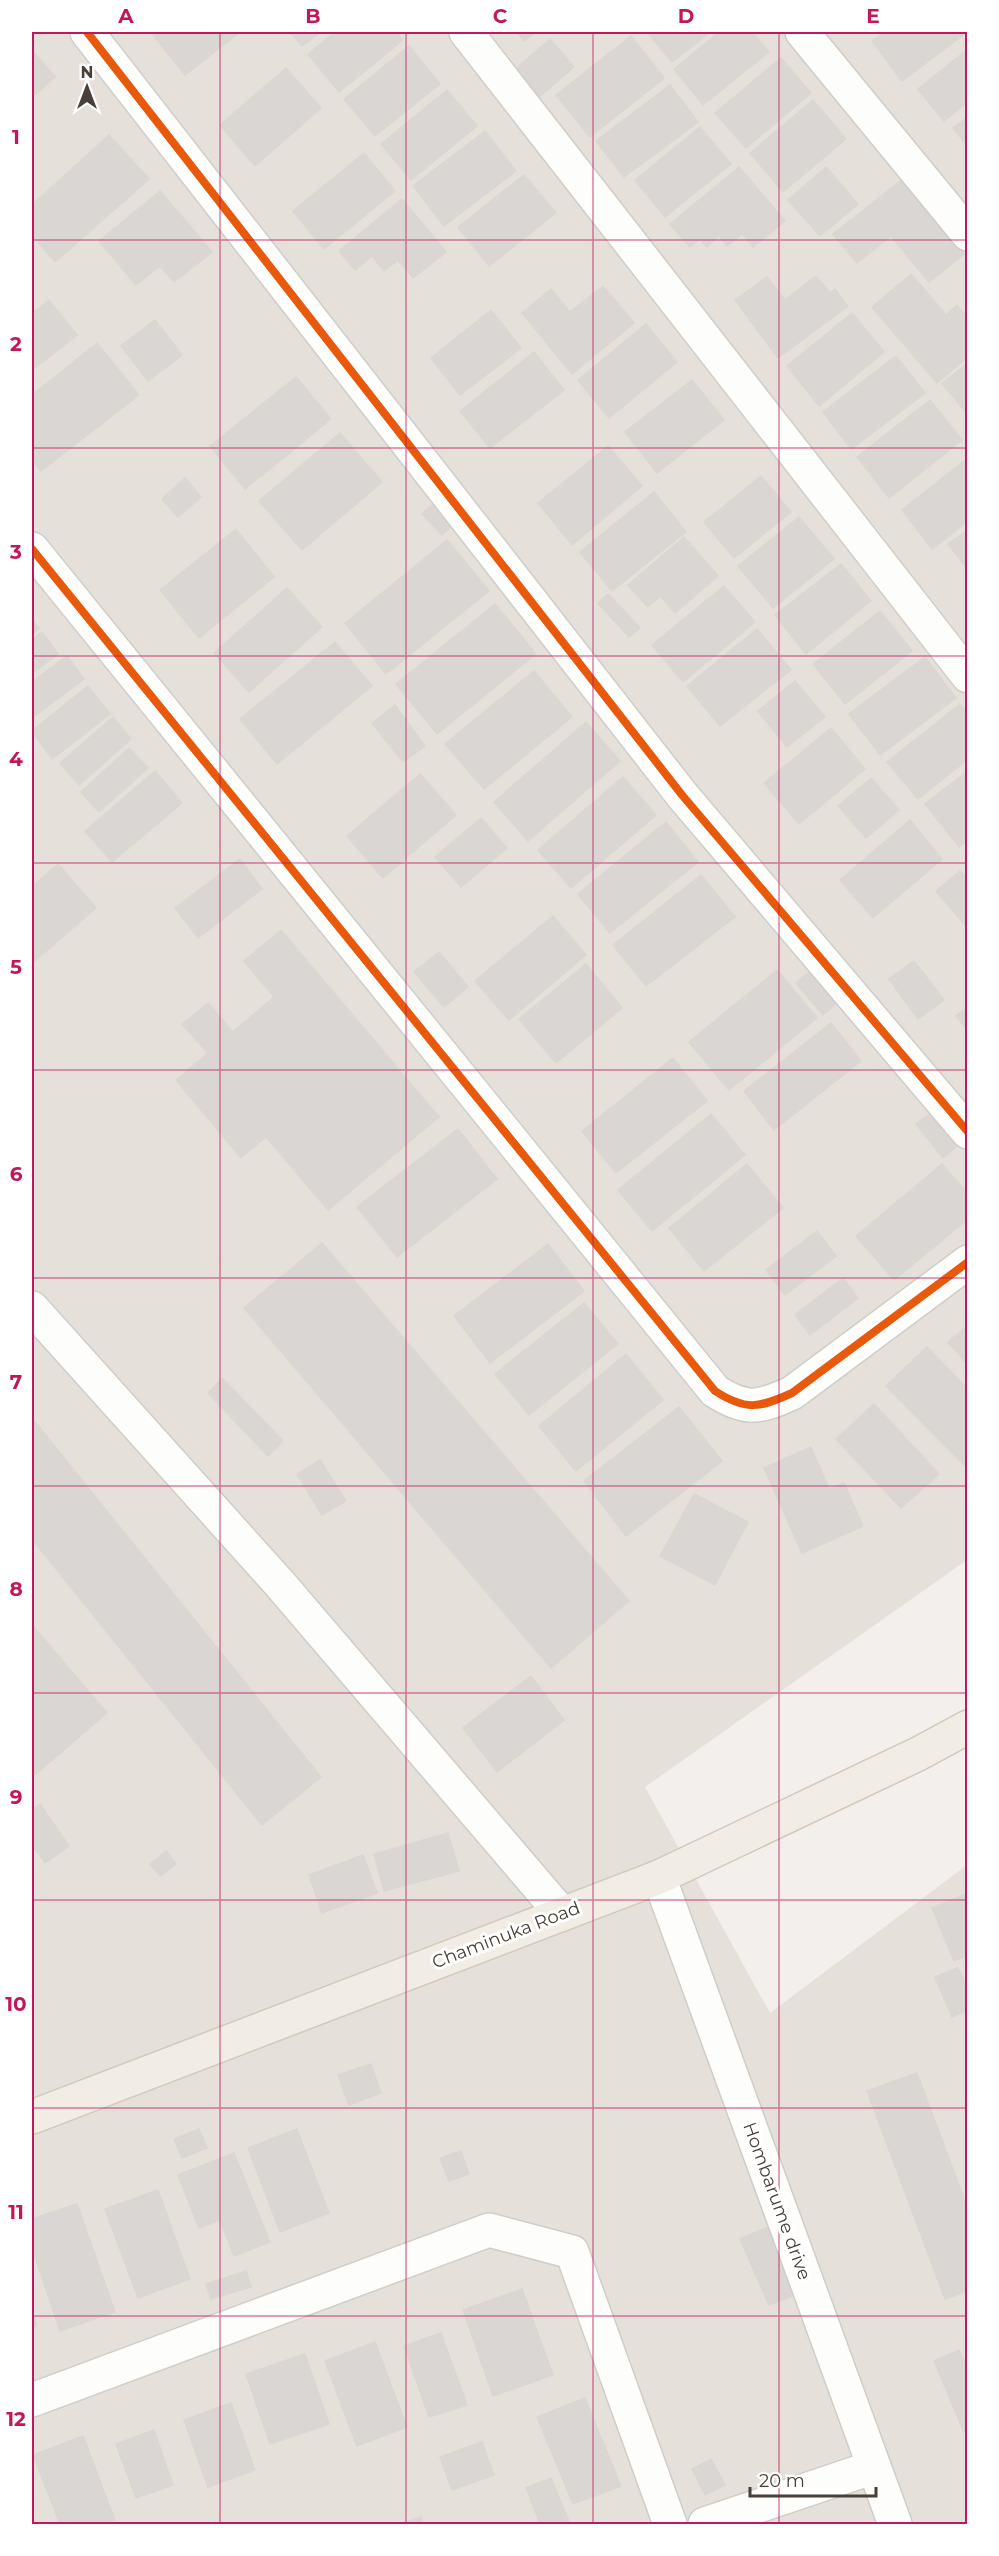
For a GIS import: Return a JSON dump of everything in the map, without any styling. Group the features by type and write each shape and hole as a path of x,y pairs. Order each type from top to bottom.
{"main road":[{"name":"Chaminuka Road","path":"33,2112 659,1877 918,1754 968,1727"}],"street":[{"path":"87,32 682,795 968,1132"},
{"path":"466,32 968,676"},
{"path":"801,32 968,234"},
{"path":"32,549 714,1390 735,1404 767,1404 792,1393 968,1262"},
{"path":"32,1308 280,1584 562,1914"},
{"name":"Hombarume drive","path":"659,1877 895,2524"},
{"path":"32,2400 489,2230 572,2252 670,2524"},
{"path":"705,2524 874,2467"}],"shaded area":[{"path":"32,32 967,32 967,1560 645,1787 770,2013 967,1865 967,2524 32,2524"}],"building":[{"path":"157,32 240,32 185,75 153,35"},
{"path":"290,32 321,32 302,46"},
{"path":"335,32 396,32 403,40 339,92 308,54"},
{"path":"517,32 536,32 524,41"},
{"path":"647,32 710,32 672,62"},
{"path":"719,32 752,32 769,52 703,105 674,69"},
{"path":"885,32 967,32 902,81 872,41"},
{"path":"631,36 664,78 590,137 556,95"},
{"path":"550,39 574,67 538,98 515,70"},
{"path":"409,46 440,84 375,136 344,99"},
{"path":"968,49 968,102 944,121 918,89"},
{"path":"32,50 55,77 32,97"},
{"path":"781,58 811,93 746,148 715,113"},
{"path":"286,68 321,108 255,166 220,125"},
{"path":"670,85 698,122 624,177 596,141"},
{"path":"447,90 477,126 411,180 381,144"},
{"path":"813,100 846,139 783,192 750,153"},
{"path":"968,117 968,147 953,128"},
{"path":"700,127 731,164 665,217 635,180"},
{"path":"485,131 516,171 444,226 413,186"},
{"path":"109,135 149,179 55,262 32,235 32,205"},
{"path":"364,153 395,191 324,249 293,211"},
{"path":"739,167 785,221 753,247 742,234 727,246 719,236 707,247 700,239 690,247 670,224"},
{"path":"826,167 858,204 820,236 788,200"},
{"path":"524,175 556,213 489,266 458,227"},
{"path":"904,178 964,254 929,282 891,236 857,263 833,234"},
{"path":"160,191 212,252 174,282 160,266 136,285 99,241"},
{"path":"402,199 446,252 413,278 398,260 384,271 372,256 355,270 339,251"},
{"path":"911,274 946,315 957,305 968,318 968,357 937,383 872,307"},
{"path":"816,276 830,293 835,289 848,306 778,358 735,300 767,277 785,300"},
{"path":"603,286 634,323 572,374 522,313 551,289 570,312"},
{"path":"49,300 77,335 32,370 32,314"},
{"path":"491,310 521,348 460,395 431,358"},
{"path":"852,313 884,352 819,406 787,366"},
{"path":"155,320 182,355 148,381 121,346"},
{"path":"646,324 677,362 609,418 578,380"},
{"path":"97,343 139,395 41,471 32,459 32,395"},
{"path":"534,352 564,390 490,448 460,411"},
{"path":"896,356 925,393 851,449 823,412"},
{"path":"968,363 968,415 942,383"},
{"path":"296,377 331,419 245,489 210,446"},
{"path":"692,380 724,420 657,473 625,432"},
{"path":"930,400 962,440 889,498 857,457"},
{"path":"340,433 382,482 302,550 259,501"},
{"path":"608,446 642,486 572,545 538,503"},
{"path":"968,458 968,521 932,549 902,510"},
{"path":"761,476 791,512 734,558 704,522"},
{"path":"185,478 201,497 178,517 162,499"},
{"path":"654,492 686,532 612,591 580,552"},
{"path":"435,502 455,523 442,535 422,514"},
{"path":"799,517 834,559 773,608 738,566"},
{"path":"236,529 274,577 199,638 160,590"},
{"path":"968,530 968,569 948,544"},
{"path":"684,537 718,576 675,613 660,596 648,607 628,585"},
{"path":"447,540 489,591 386,674 345,623"},
{"path":"841,564 871,601 806,654 775,615"},
{"path":"724,586 755,622 683,682 652,645"},
{"path":"287,588 322,627 249,692 214,653"},
{"path":"608,594 640,628 629,637 598,603"},
{"path":"495,604 536,654 437,734 396,684"},
{"path":"880,611 912,651 845,704 813,664"},
{"path":"32,620 39,628 32,634"},
{"path":"757,629 791,670 720,726 687,686"},
{"path":"42,632 58,654 32,673 32,640"},
{"path":"335,642 372,686 277,764 240,719"},
{"path":"67,656 84,679 32,718 32,682"},
{"path":"925,657 956,698 880,755 849,714"},
{"path":"534,671 572,717 484,789 445,744"},
{"path":"795,681 825,717 787,747 758,711"},
{"path":"88,686 110,714 52,759 32,731"},
{"path":"960,704 968,714 968,759 918,799 887,762"},
{"path":"395,705 425,746 403,762 372,723"},
{"path":"113,717 131,739 79,785 60,763"},
{"path":"586,722 620,761 528,841 494,802"},
{"path":"831,728 865,769 799,824 764,783"},
{"path":"129,748 148,768 99,812 81,792"},
{"path":"155,771 182,803 112,862 85,831"},
{"path":"968,771 968,840 959,847 925,804"},
{"path":"420,774 456,815 383,878 347,836"},
{"path":"623,777 656,815 571,888 538,850"},
{"path":"871,778 899,810 866,838 838,806"},
{"path":"481,818 507,848 461,887 435,857"},
{"path":"910,820 942,859 873,918 840,880"},
{"path":"666,822 698,862 610,933 578,894"},
{"path":"240,859 262,889 198,938 175,908"},
{"path":"58,864 96,908 32,963 32,887"},
{"path":"960,871 968,879 967,927 936,891"},
{"path":"701,875 735,917 646,986 613,945"},
{"path":"553,916 586,955 509,1020 475,981"},
{"path":"281,930 439,1117 328,1210 266,1137 241,1158 176,1080 208,1053 182,1024 208,1003 233,1032 274,997 244,961"},
{"path":"439,952 468,987 444,1007 414,972"},
{"path":"914,961 944,1000 918,1019 889,979"},
{"path":"586,964 622,1008 556,1063 519,1019"},
{"path":"813,969 840,1000 823,1015 796,983"},
{"path":"777,970 817,1018 729,1090 689,1042"},
{"path":"968,1007 968,1031 956,1016"},
{"path":"831,1023 861,1061 774,1130 744,1091"},
{"path":"673,1058 707,1101 616,1173 582,1131"},
{"path":"934,1111 960,1144 943,1158 916,1124"},
{"path":"711,1114 745,1155 652,1231 618,1190"},
{"path":"458,1129 497,1179 397,1257 357,1207"},
{"path":"747,1164 783,1208 704,1271 669,1228"},
{"path":"942,1164 968,1194 968,1219 894,1280 856,1236"},
{"path":"817,1231 836,1256 785,1295 766,1270"},
{"path":"322,1243 629,1601 551,1668 244,1308"},
{"path":"548,1244 584,1291 490,1363 454,1316"},
{"path":"843,1278 858,1298 810,1335 795,1315"},
{"path":"584,1303 618,1344 529,1415 495,1374"},
{"path":"968,1325 968,1365 948,1342"},
{"path":"927,1347 968,1389 968,1469 886,1386"},
{"path":"626,1354 663,1400 576,1471 539,1426"},
{"path":"222,1378 283,1441 268,1456 208,1393"},
{"path":"874,1404 939,1474 901,1508 836,1439"},
{"path":"679,1407 722,1461 626,1536 584,1481"},
{"path":"32,1418 321,1777 262,1825 32,1539"},
{"path":"811,1447 829,1489 844,1483 863,1526 802,1553 764,1468"},
{"path":"320,1460 346,1501 322,1515 297,1474"},
{"path":"694,1494 748,1522 715,1585 660,1556"},
{"path":"32,1625 107,1713 32,1777"},
{"path":"531,1676 564,1720 497,1772 463,1728"},
{"path":"40,1804 69,1846 45,1863 32,1844 32,1810"},
{"path":"448,1833 459,1871 384,1891 374,1854"},
{"path":"166,1851 176,1864 160,1876 150,1864"},
{"path":"363,1855 377,1893 322,1913 309,1875"},
{"path":"968,1893 968,1955 954,1961 932,1908"},
{"path":"958,1968 968,1988 968,2010 952,2017 935,1977"},
{"path":"371,2064 381,2093 349,2105 338,2075"},
{"path":"917,2073 968,2210 968,2291 945,2299 867,2091"},
{"path":"199,2129 207,2148 182,2158 174,2139"},
{"path":"297,2129 329,2213 280,2232 248,2148"},
{"path":"461,2151 469,2174 449,2181 440,2158"},
{"path":"234,2153 270,2242 234,2256 220,2220 199,2228 178,2175"},
{"path":"158,2190 190,2279 138,2298 105,2209"},
{"path":"77,2204 115,2312 60,2331 32,2248 32,2219"},
{"path":"768,2227 797,2294 769,2305 740,2239"},
{"path":"246,2271 251,2287 211,2299 206,2284"},
{"path":"522,2289 553,2375 493,2396 463,2310"},
{"path":"32,2312 37,2326 32,2328"},
{"path":"441,2333 467,2405 429,2417 404,2346"},
{"path":"375,2342 407,2427 357,2446 325,2361"},
{"path":"959,2350 968,2370 968,2430 964,2432 934,2361"},
{"path":"305,2354 329,2424 270,2444 246,2374"},
{"path":"585,2398 621,2486 573,2504 537,2417"},
{"path":"231,2403 255,2470 208,2487 184,2420"},
{"path":"154,2430 173,2485 136,2498 116,2444"},
{"path":"83,2436 115,2520 104,2524 60,2524 33,2455"},
{"path":"482,2442 494,2475 452,2490 440,2457"},
{"path":"711,2459 725,2485 705,2495 692,2469"},
{"path":"551,2478 570,2524 540,2524 526,2488"},
{"path":"421,2517 423,2524 400,2524"}],"cycle path":[{"path":"87,32 682,795 968,1132"},
{"path":"32,549 715,1391 735,1402 753,1405 770,1402 792,1393 968,1262"}]}
